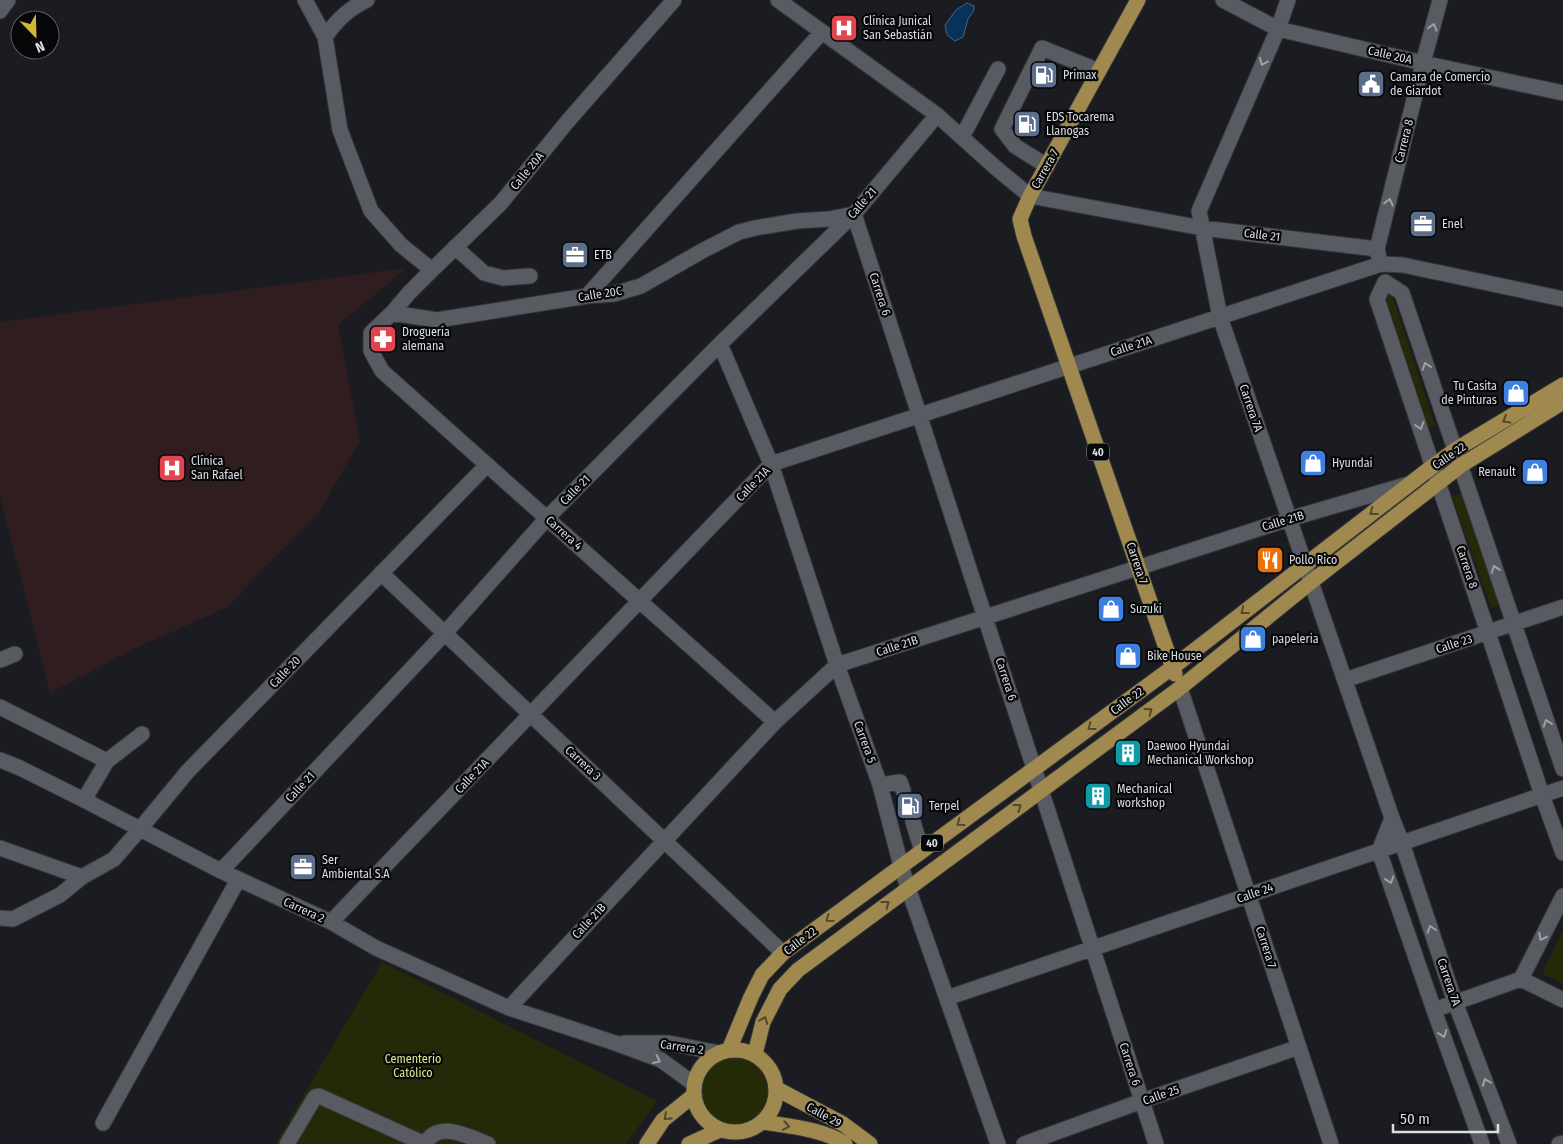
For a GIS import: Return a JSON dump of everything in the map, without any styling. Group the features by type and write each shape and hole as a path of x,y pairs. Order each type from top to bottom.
{"main road":[{"name":"Carrera 7","path":"1138,0 1030,196 1020,219 1024,236 1180,688"},
{"name":"Calle 22","path":"724,1051 762,975 783,953 1173,667 1304,564 1455,450 1563,386"},
{"name":"Calle 22","path":"755,1054 762,1022 780,989 798,970 1180,688 1311,582 1460,466 1563,402"},
{"path":"694,1090 696,1106 702,1116 720,1130 743,1132 763,1122 771,1112 776,1101 777,1089 774,1075 766,1063 755,1054 742,1050 724,1051"},
{"name":"40","path":"647,1144 663,1120 694,1090 697,1074 702,1065 710,1058 724,1051"},
{"name":"Calle 29","path":"777,1089 843,1124 870,1144"},
{"name":"Calle 29","path":"763,1122 809,1130 839,1140 845,1144"},
{"path":"689,1144 720,1130"}],"street":[{"path":"0,11 8,0"},
{"path":"305,0 326,37 340,130 371,211 401,245 432,270"},
{"path":"326,37 337,21 356,5 367,0"},
{"name":"Calle 20A","path":"371,334 432,270 501,203 567,122 674,0"},
{"path":"778,0 821,33 937,115 1030,196"},
{"name":"Calle 20A","path":"1223,0 1278,29 1563,93"},
{"name":"Carrera 7A","path":"1288,0 1278,29 1199,211 1202,228 1220,317 1455,1002 1509,1144"},
{"name":"Carrera 8","path":"1440,0 1377,249 1385,282 1377,299 1563,853"},
{"path":"587,296 821,33"},
{"path":"1047,166 1015,146 1002,129 1042,48 1099,71"},
{"path":"962,138 998,69"},
{"name":"Calle 21","path":"221,872 445,633 547,518 720,344 854,214 937,115"},
{"name":"Calle 21","path":"1030,196 1202,228 1377,249"},
{"name":"Calle 20C","path":"392,313 437,320 587,296 614,294 641,286 739,232 763,226 830,219 854,214"},
{"name":"Carrera 6","path":"854,214 1156,1144"},
{"path":"456,247 484,273 503,278 530,276"},
{"path":"1381,264 1403,265 1563,299"},
{"name":"Calle 21A","path":"331,922 771,464 1381,264"},
{"name":"Carrera 8","path":"1385,282 1402,293 1563,769"},
{"name":"Carrera 4","path":"371,334 371,351 382,370 775,722"},
{"name":"Carrera 5","path":"720,344 771,464 837,665 880,785 908,888 998,1144"},
{"name":"Calle 20","path":"0,918 13,919 60,895 82,877 114,859 188,771 487,465"},
{"name":"Calle 21B","path":"509,1008 775,722 837,665 1289,519 1410,484"},
{"name":"Carrera 3","path":"381,573 783,953"},
{"name":"Calle 23","path":"1345,680 1563,608"},
{"path":"0,660 14,654"},
{"name":"Carrera 7","path":"1180,688 1332,1144"},
{"path":"0,707 107,761"},
{"path":"84,800 107,761 142,734"},
{"name":"Carrera 2","path":"0,760 84,800 221,872 331,922 376,948 509,1008 661,1060 694,1090"},
{"path":"880,785 900,782 903,790"},
{"name":"Calle 24","path":"947,998 1563,788"},
{"path":"1380,851 1392,818"},
{"path":"913,822 922,851"},
{"path":"0,848 82,877"},
{"name":"Carrera 7A","path":"1380,851 1482,1144"},
{"path":"103,1124 238,880"},
{"path":"1434,1010 1521,979 1563,896"},
{"path":"1521,979 1563,1000"},
{"name":"Carrera 2","path":"615,1043 669,1043 724,1051"},
{"name":"Calle 25","path":"1024,1144 1142,1101 1299,1048"},
{"path":"287,1144 315,1097 319,1096 425,1144 427,1139 436,1133 454,1130 488,1144"}],"shaded area":[{"name":"Clínica San Rafael","path":"407,268 338,325 360,441 320,511 226,608 138,647 50,693 0,496 0,322"}],"green space":[{"path":"1391,292 1435,425 1429,428 1385,295"},
{"path":"1461,493 1499,605 1491,608 1452,496"},
{"path":"1563,930 1563,984 1542,973"},
{"name":"Cementerio Católico","path":"382,962 657,1101 626,1144 275,1144"},
{"path":"735,1058 748,1060 763,1073 766,1078 768,1091 766,1104 753,1119 748,1122 735,1124 722,1122 707,1109 704,1104 702,1091 704,1078 717,1063 722,1060"}],"water":[{"path":"967,3 974,6 974,10 968,19 963,37 955,41 947,35 945,25 956,10"}],"tunnel":[{"path":"903,790 913,822"}],"place":[{"name":"Clínica Junical San Sebastián","path":"844,28"},
{"name":"Primax","path":"1044,75"},
{"name":"Camara de Comercio de Giardot","path":"1371,84"},
{"name":"EDS Tocarema Llanogas","path":"1027,124"},
{"name":"Enel","path":"1423,224"},
{"name":"ETB","path":"575,255"},
{"name":"Droguería alemana","path":"383,339"},
{"name":"Tu Casita de Pinturas","path":"1516,393"},
{"name":"Hyundai","path":"1313,463"},
{"name":"Clínica San Rafael","path":"172,468"},
{"name":"Renault","path":"1535,472"},
{"name":"Pollo Rico","path":"1270,560"},
{"name":"Suzuki","path":"1111,609"},
{"name":"papeleria","path":"1253,639"},
{"name":"Bike House","path":"1128,656"},
{"name":"Daewoo Hyundai Mechanical Workshop","path":"1128,753"},
{"name":"Mechanical workshop","path":"1098,796"},
{"name":"Terpel","path":"910,806"},
{"name":"Ser Ambiental S.A","path":"303,867"}]}
